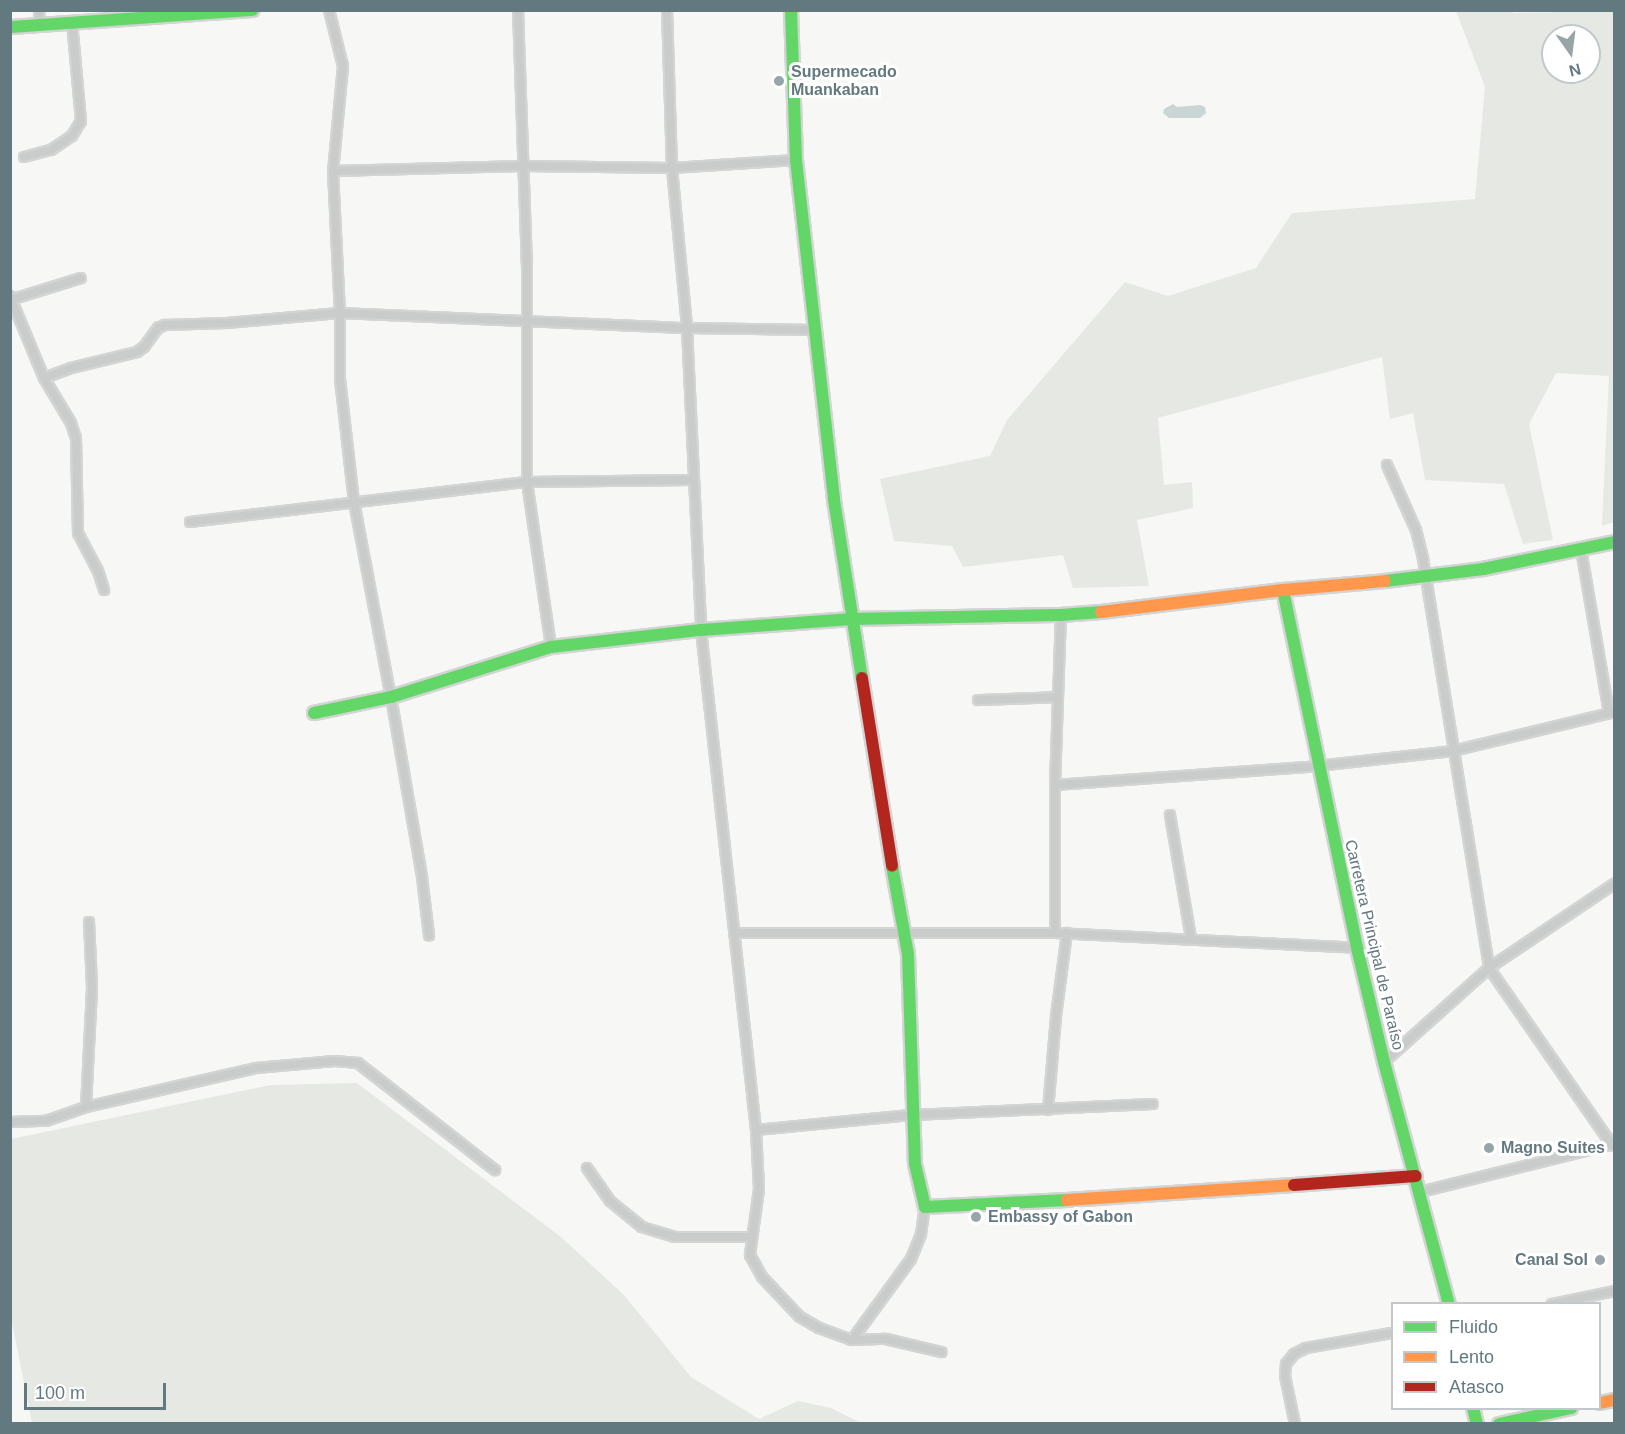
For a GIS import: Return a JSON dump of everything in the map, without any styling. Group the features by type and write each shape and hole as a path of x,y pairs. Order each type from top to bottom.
{"street":[{"path":"39,10 40,25"},
{"path":"10,27 72,23 119,15 252,10"},
{"path":"329,10 343,66 333,171 340,313 340,379 354,502 391,696 422,877 429,936"},
{"path":"518,10 527,322 527,482 551,647"},
{"path":"667,10 672,168 687,328 692,480 701,630 756,1130 759,1189 752,1237 752,1263 800,1317 819,1328 852,1340 886,1339 941,1352"},
{"path":"784,10 791,16 796,160 834,500 902,933 908,954 915,1164 925,1207 921,1234 911,1259 852,1340"},
{"path":"24,158 51,150 72,136 81,121 72,23"},
{"path":"333,171 524,166 672,168 796,160"},
{"path":"81,278 11,298 44,378 71,423 76,438 78,533 98,571 104,590"},
{"path":"44,378 70,368 137,352 159,328 165,326 340,313 687,328 815,330"},
{"path":"1387,465 1416,530 1490,968 1613,1144 1420,1192"},
{"path":"190,522 527,482 692,480"},
{"path":"314,713 391,696 551,647 701,630 852,619 1061,615 1283,590 1424,578 1614,542"},
{"path":"1055,785 1317,766 1453,751 1612,712 1581,549"},
{"name":"Carretera Principal de Paraíso","path":"1283,590 1317,766 1357,948 1384,1062 1448,1302"},
{"path":"1055,933 1055,785 1061,615"},
{"path":"978,700 1058,697"},
{"path":"1170,815 1191,938"},
{"path":"1384,1062 1490,968 1614,884"},
{"path":"86,1107 92,987 89,922"},
{"path":"734,933 1067,933 1357,948"},
{"path":"1048,1110 1056,1016 1067,933"},
{"path":"10,1122 46,1121 86,1107 256,1068 335,1061 358,1063 495,1170"},
{"path":"756,1130 913,1116 1153,1104"},
{"path":"587,1168 610,1201 632,1221 656,1233 675,1237 752,1237"},
{"path":"925,1207 1144,1197 1416,1176"},
{"path":"1562,1302 1614,1292"},
{"path":"1295,1424 1285,1376 1286,1364 1294,1354 1306,1348 1391,1333"},
{"path":"1499,1424 1562,1410"}],"shaded area":[{"path":"1456,11 1513,11 1513,13 1614,11 1614,522 1602,526 1609,376 1556,373 1529,424 1553,540 1523,544 1504,484 1425,480 1413,413 1390,419 1382,357 1158,418 1164,485 1192,482 1193,508 1137,520 1149,586 1073,588 1063,555 963,567 952,546 894,541 880,479 990,456 1007,420 1125,282 1168,296 1256,268 1292,213 1475,199 1485,87"},
{"path":"1173,104 1177,107 1200,105 1205,107 1206,113 1200,118 1169,118 1163,113 1164,109"},
{"path":"357,1083 561,1237 624,1295 691,1377 759,1419 798,1401 831,1408 861,1423 32,1423 11,1318 11,1139 271,1085"}],"traffic: fast":[{"path":"10,27 252,10"},
{"path":"791,10 796,160 834,500 862,678"},
{"path":"1385,581 1483,569 1614,542"},
{"path":"1283,590 1357,948 1384,1062 1448,1302"},
{"path":"314,713 391,697 551,647 701,630 852,619 1061,615 1101,612"},
{"path":"892,866 908,954 915,1164 925,1207 1067,1200"},
{"path":"1474,1410 1477,1424"},
{"path":"1499,1424 1562,1410"}],"traffic: slow":[{"path":"1101,612 1283,590 1385,581"},
{"path":"1067,1200 1294,1185"},
{"path":"1601,1403 1614,1400"}],"traffic: jam":[{"path":"862,678 892,866"},
{"path":"1294,1185 1416,1176"}],"place":[{"name":"Supermecado Muankaban","path":"779,81"},
{"name":"Magno Suites","path":"1489,1148"},
{"name":"Embassy of Gabon","path":"976,1217"},
{"name":"Canal Sol","path":"1600,1260"}]}
